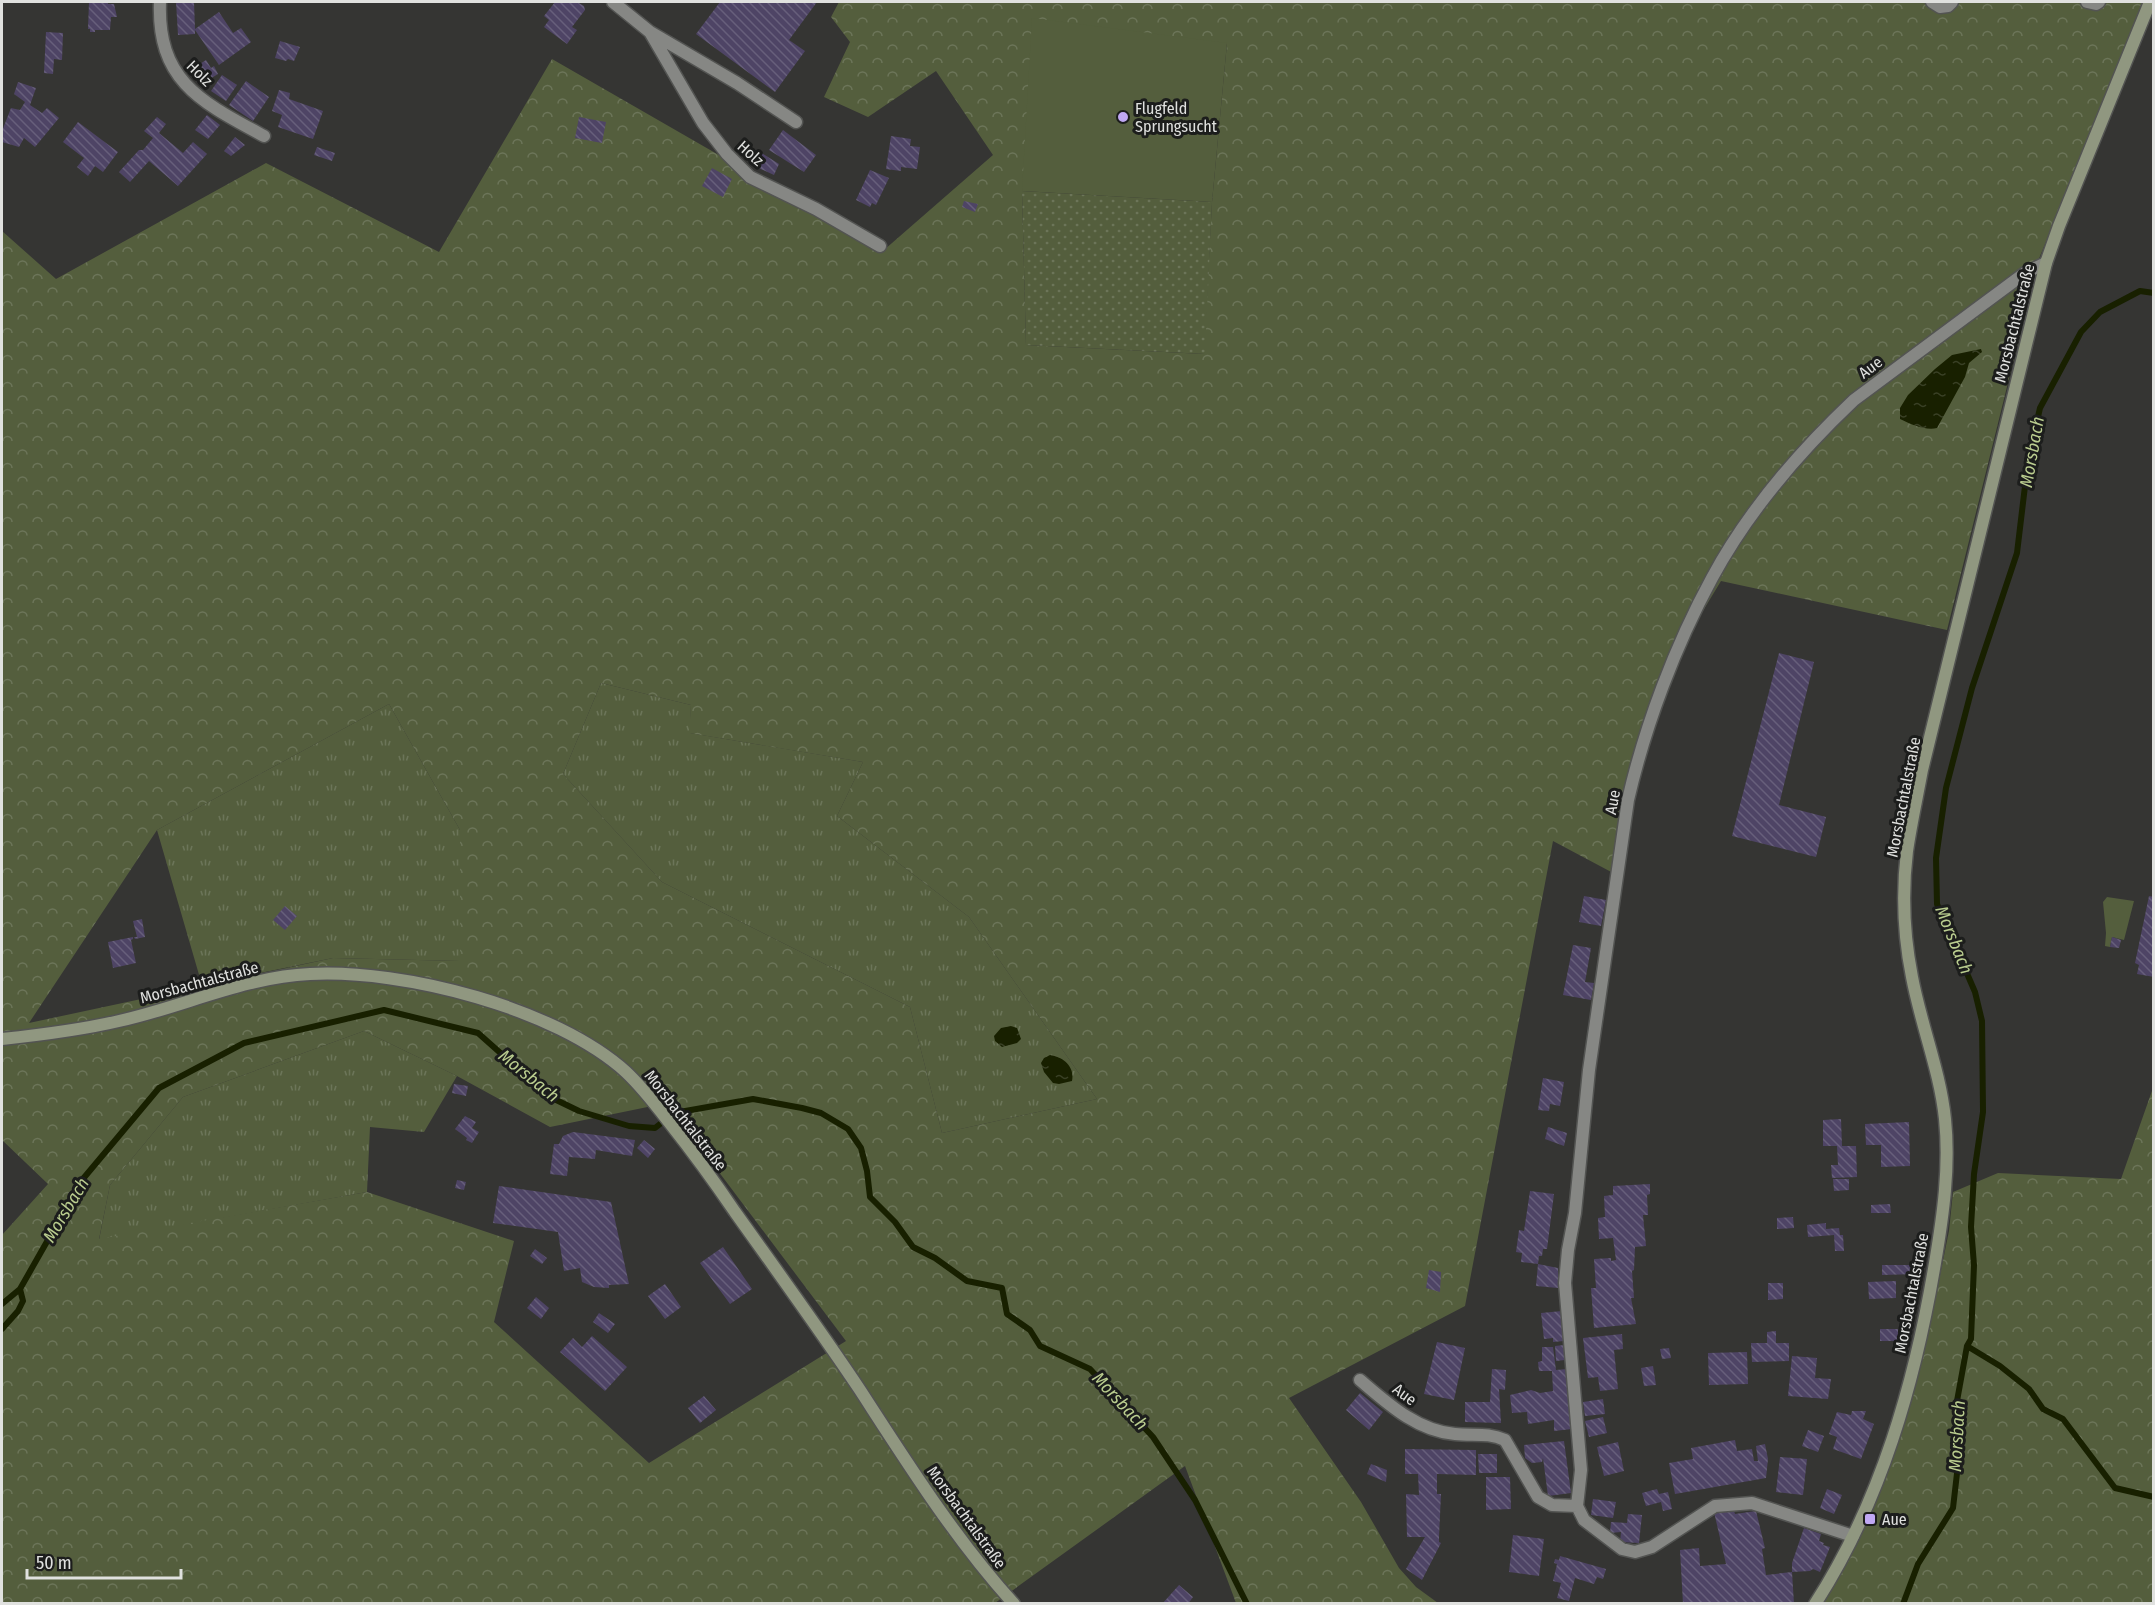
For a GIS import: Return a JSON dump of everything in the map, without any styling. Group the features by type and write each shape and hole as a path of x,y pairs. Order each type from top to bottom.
{"main road":[{"name":"Morsbachtalstraße","path":"1815,1604 1853,1536 1881,1471 1910,1383 1924,1327 1945,1191 1945,1119 1940,1087 1912,977 1906,926 1907,853 1928,747 2046,263 2150,2"},
{"name":"Morsbachtalstraße","path":"2,1039 119,1021 254,981 309,974 362,974 412,982 513,1010 555,1027 598,1050 646,1091 677,1132 827,1340 941,1512 974,1557 1014,1604"}],"street":[{"name":"Holz","path":"160,2 160,35 173,71 200,98 225,116 264,136"},
{"name":"Holz","path":"613,2 650,32 737,83 796,122"},
{"path":"1932,2 1940,7 1948,6 1952,2"},
{"path":"2087,2 2096,4 2099,2"},
{"name":"Holz","path":"650,32 703,123 727,154 750,177 816,209 879,246"},
{"name":"Aue","path":"1360,1380 1395,1410 1417,1422 1442,1432 1486,1434 1505,1440 1512,1448 1538,1497 1552,1505 1577,1506 1581,1470 1566,1283 1568,1250 1575,1213 1589,1070 1628,800 1636,766 1668,676 1712,578 1739,536 1769,495 1832,421 1854,400 1936,338 2025,273 2046,263"},
{"path":"1577,1506 1584,1520 1622,1549 1635,1552 1652,1547 1715,1506 1752,1503 1853,1536"}],"green space":[{"path":"839,2 2145,2 2038,261 1947,630 1721,581 1664,675 1615,874 1553,841 1465,1306 1289,1398 1361,1502 1399,1568 1416,1587 1438,1603 1236,1603 1185,1466 995,1603 2,1603 2,1235 48,1184 2,1140 2,231 56,279 266,163 439,252 552,59 884,250 993,155 936,71 868,117 824,97 850,42 831,17","holes":["1227,43 1212,202 1204,354 1026,345 1022,191","601,683 691,705 689,733 863,762 837,816 969,917 1097,1099 942,1133 910,1007 662,882 563,774","389,704 460,830 460,961 333,958 29,1023 157,830","364,1031 457,1076 550,1127 667,1103 846,1341 649,1463 494,1322 514,1241 367,1192 99,1239 110,1185 183,1097"]},
{"name":"Flugfeld Sprungsucht","path":"1032,18 1227,43 1212,202 1022,191"},
{"path":"1022,191 1212,202 1205,354 1026,345"},
{"path":"601,683 691,705 690,733 863,762 837,816 969,917 1097,1099 942,1133 910,1007 662,882 563,774"},
{"path":"389,704 460,830 460,961 333,958 202,985 157,830"},
{"path":"2107,897 2134,901 2124,940 2112,937 2110,947 2105,946 2103,902"},
{"path":"364,1031 457,1076 424,1132 370,1127 367,1192 99,1240 110,1185 183,1097"},
{"path":"2153,1088 2153,1603 1820,1604 1877,1486 1929,1329 1949,1231 1953,1192 1998,1173 2121,1179"}],"water":[{"path":"1981,349 1982,352 1969,363 1965,377 1937,428 1923,428 1900,419 1900,408 1908,395 1935,369 1952,355"},
{"path":"1011,1026 1017,1028 1021,1039 1017,1043 1002,1047 995,1041 994,1036 1001,1028"},
{"path":"1050,1055 1067,1063 1072,1071 1072,1081 1053,1083 1044,1072 1041,1063"}],"building":[{"path":"89,2 114,4 117,17 111,17 110,30 90,32 88,29"},
{"path":"176,2 194,2 195,29 219,12 233,33 241,28 251,42 219,65 195,30 195,34 178,35"},
{"path":"555,2 577,2 584,6 585,10 572,27 577,30 567,44 544,27 549,20 544,16"},
{"path":"720,2 817,2 789,40 805,51 775,92 696,34"},
{"path":"46,32 63,33 62,60 54,59 53,74 44,73"},
{"path":"280,41 300,47 294,61 275,58"},
{"path":"206,60 211,68 214,66 218,74 202,84 192,69"},
{"path":"222,75 237,85 226,101 211,91"},
{"path":"246,81 269,97 253,121 229,105"},
{"path":"18,82 36,88 30,105 42,113 47,108 59,118 35,147 24,138 19,147 2,142 2,131 11,108 20,110 25,102 14,94"},
{"path":"279,90 290,93 289,99 323,111 313,139 278,127 282,115 272,111"},
{"path":"207,115 220,125 208,139 195,130"},
{"path":"157,117 166,124 159,133 183,153 193,142 207,154 178,186 149,161 130,182 119,172 153,138 144,131"},
{"path":"579,117 606,122 602,143 575,138"},
{"path":"78,122 118,152 103,172 95,166 88,176 77,167 84,158 63,142"},
{"path":"783,130 816,155 804,172 769,150"},
{"path":"891,136 911,139 910,146 920,147 917,169 901,167 901,171 886,169"},
{"path":"235,137 245,145 231,156 224,151"},
{"path":"317,147 335,153 332,161 314,155"},
{"path":"760,152 779,164 774,175 754,166"},
{"path":"712,168 732,179 723,197 702,186"},
{"path":"870,170 889,178 876,205 872,203 870,207 856,200"},
{"path":"964,201 978,204 975,212 962,207"},
{"path":"1779,653 1814,662 1779,805 1826,817 1816,857 1732,836"},
{"path":"1584,896 1606,900 1601,926 1579,922"},
{"path":"2149,896 2154,897 2154,977 2137,974 2139,965 2135,963"},
{"path":"285,906 297,916 285,930 273,920"},
{"path":"142,919 145,937 135,939 134,937 137,937 133,921"},
{"path":"133,937 131,940 136,963 113,968 108,942"},
{"path":"2112,937 2121,940 2119,948 2110,947"},
{"path":"1573,945 1591,948 1585,982 1594,983 1591,1000 1563,995"},
{"path":"1543,1078 1564,1082 1560,1106 1550,1104 1549,1111 1538,1110"},
{"path":"454,1084 468,1086 466,1096 452,1093"},
{"path":"465,1116 476,1122 472,1128 479,1132 472,1143 455,1129"},
{"path":"1841,1119 1842,1146 1856,1146 1857,1177 1832,1178 1831,1165 1838,1165 1837,1146 1823,1146 1823,1120"},
{"path":"1909,1122 1910,1166 1881,1167 1881,1145 1866,1145 1865,1124"},
{"path":"1548,1127 1567,1133 1564,1146 1545,1139"},
{"path":"573,1132 635,1140 632,1156 596,1150 595,1159 569,1157 567,1176 550,1174 554,1144 559,1144 563,1136"},
{"path":"644,1140 655,1149 648,1158 637,1148"},
{"path":"1833,1179 1849,1179 1849,1190 1834,1191"},
{"path":"457,1180 466,1182 464,1190 455,1188"},
{"path":"1650,1184 1650,1194 1647,1195 1648,1215 1643,1215 1646,1246 1635,1247 1634,1270 1632,1271 1634,1298 1631,1298 1636,1324 1594,1328 1591,1288 1596,1288 1594,1259 1616,1260 1613,1238 1599,1239 1598,1218 1605,1217 1604,1196 1613,1195 1613,1186"},
{"path":"499,1186 611,1202 629,1284 609,1285 609,1288 594,1287 582,1282 580,1268 564,1271 558,1232 493,1223"},
{"path":"1530,1191 1554,1194 1547,1249 1543,1249 1538,1264 1521,1262 1522,1253 1516,1252 1519,1230 1524,1231"},
{"path":"1890,1204 1891,1213 1871,1213 1871,1205"},
{"path":"1793,1217 1794,1228 1777,1229 1777,1218"},
{"path":"1826,1223 1826,1229 1839,1228 1840,1235 1843,1235 1844,1251 1835,1251 1834,1235 1808,1237 1807,1225"},
{"path":"723,1247 752,1289 730,1304 700,1263"},
{"path":"535,1249 547,1258 542,1264 530,1256"},
{"path":"1538,1264 1558,1268 1558,1288 1536,1286"},
{"path":"1882,1265 1918,1265 1918,1274 1882,1275"},
{"path":"1429,1270 1441,1272 1440,1292 1426,1288"},
{"path":"1896,1281 1896,1298 1869,1299 1868,1282"},
{"path":"1768,1283 1783,1283 1783,1299 1768,1300"},
{"path":"665,1284 681,1307 665,1319 648,1296"},
{"path":"536,1297 549,1308 541,1319 527,1308"},
{"path":"1562,1311 1564,1341 1553,1342 1553,1338 1544,1339 1541,1313"},
{"path":"599,1313 615,1324 608,1333 593,1322"},
{"path":"1880,1329 1898,1329 1898,1341 1880,1341"},
{"path":"1776,1331 1776,1343 1789,1343 1789,1361 1752,1362 1751,1343 1767,1343 1767,1332"},
{"path":"1622,1334 1623,1349 1614,1350 1618,1389 1600,1391 1598,1377 1588,1378 1583,1338"},
{"path":"592,1336 627,1367 605,1391 560,1352 573,1338 582,1347"},
{"path":"1437,1342 1465,1348 1454,1400 1424,1394"},
{"path":"1564,1345 1565,1360 1556,1361 1555,1346"},
{"path":"1542,1347 1553,1347 1556,1370 1567,1369 1572,1429 1554,1431 1554,1420 1528,1424 1527,1412 1512,1413 1510,1395 1531,1390 1540,1393 1553,1391 1552,1371 1539,1371 1538,1362 1542,1361"},
{"path":"1669,1348 1671,1358 1662,1359 1660,1349"},
{"path":"1747,1352 1748,1384 1709,1385 1708,1353"},
{"path":"1792,1356 1817,1358 1815,1378 1831,1379 1828,1399 1788,1396"},
{"path":"1653,1366 1656,1385 1644,1386 1641,1368"},
{"path":"1492,1369 1506,1370 1505,1390 1499,1389 1501,1423 1465,1422 1465,1402 1490,1402"},
{"path":"1360,1393 1383,1412 1369,1430 1346,1410"},
{"path":"704,1396 716,1410 700,1423 688,1408"},
{"path":"1603,1399 1605,1414 1585,1416 1583,1402"},
{"path":"1852,1411 1866,1411 1863,1419 1874,1424 1861,1459 1833,1449 1837,1437 1829,1434 1837,1412 1851,1415"},
{"path":"1603,1417 1607,1433 1589,1437 1585,1421"},
{"path":"1808,1430 1824,1436 1818,1452 1802,1446"},
{"path":"1735,1440 1737,1451 1752,1449 1754,1461 1758,1461 1756,1446 1765,1444 1768,1459 1766,1478 1675,1494 1669,1463 1693,1459 1691,1448"},
{"path":"1564,1441 1571,1493 1548,1496 1543,1458 1542,1462 1532,1463 1525,1458 1524,1445"},
{"path":"1618,1442 1624,1471 1604,1476 1597,1447"},
{"path":"1405,1449 1476,1450 1476,1475 1437,1474 1437,1494 1441,1494 1439,1542 1441,1543 1422,1580 1406,1569 1425,1537 1407,1537 1406,1494 1419,1495 1418,1474 1405,1474"},
{"path":"1478,1454 1497,1454 1497,1473 1479,1473"},
{"path":"1780,1457 1807,1459 1803,1495 1776,1492"},
{"path":"1371,1464 1387,1470 1386,1482 1367,1474"},
{"path":"1486,1477 1510,1477 1511,1509 1486,1510"},
{"path":"1657,1489 1659,1494 1668,1492 1672,1509 1663,1511 1661,1502 1646,1506 1642,1493"},
{"path":"1827,1489 1842,1495 1834,1514 1820,1508"},
{"path":"1593,1499 1616,1502 1613,1518 1591,1515"},
{"path":"1734,1511 1735,1514 1756,1511 1765,1548 1762,1549 1766,1575 1792,1572 1794,1604 1683,1604 1680,1550 1699,1548 1700,1566 1726,1564 1714,1512"},
{"path":"1628,1514 1642,1515 1639,1543 1620,1542 1621,1532 1610,1533 1611,1522 1627,1523"},
{"path":"1804,1528 1821,1534 1819,1541 1830,1547 1820,1572 1813,1569 1792,1572 1792,1563"},
{"path":"1513,1535 1544,1539 1539,1576 1509,1572"},
{"path":"1560,1556 1606,1569 1603,1579 1597,1577 1594,1584 1575,1578 1569,1601 1557,1598 1561,1583 1553,1581 1557,1564 1554,1563 1555,1559 1559,1560"},
{"path":"1179,1585 1193,1597 1188,1604 1162,1604"}],"waterway":[{"name":"Morsbach","path":"1903,1604 1918,1564 1953,1508 1961,1420 1955,1412 1967,1346 1971,1339 1974,1265 1971,1227 1974,1174 1983,1112 1982,1021 1975,992 1937,904 1936,858 1946,788 1972,688 2017,553 2028,461 2040,408 2081,332 2100,312 2140,291 2154,293"},
{"name":"Morsbach","path":"2,1304 20,1289 82,1180 159,1088 244,1043 384,1010 478,1033 550,1097 579,1111 629,1126 655,1128 674,1113 753,1099 802,1108 821,1113 848,1129 861,1148 870,1197 895,1222 913,1247 935,1258 967,1281 1002,1288 1007,1314 1030,1330 1040,1346 1090,1369 1153,1437 1195,1500 1247,1604"},
{"path":"2,1329 18,1311 23,1301 20,1289"},
{"path":"1967,1346 2000,1366 2029,1389 2043,1409 2063,1419 2115,1488 2154,1497"}],"place":[{"name":"Flugfeld Sprungsucht","path":"1123,117"},
{"name":"Aue","path":"1870,1519"}]}
